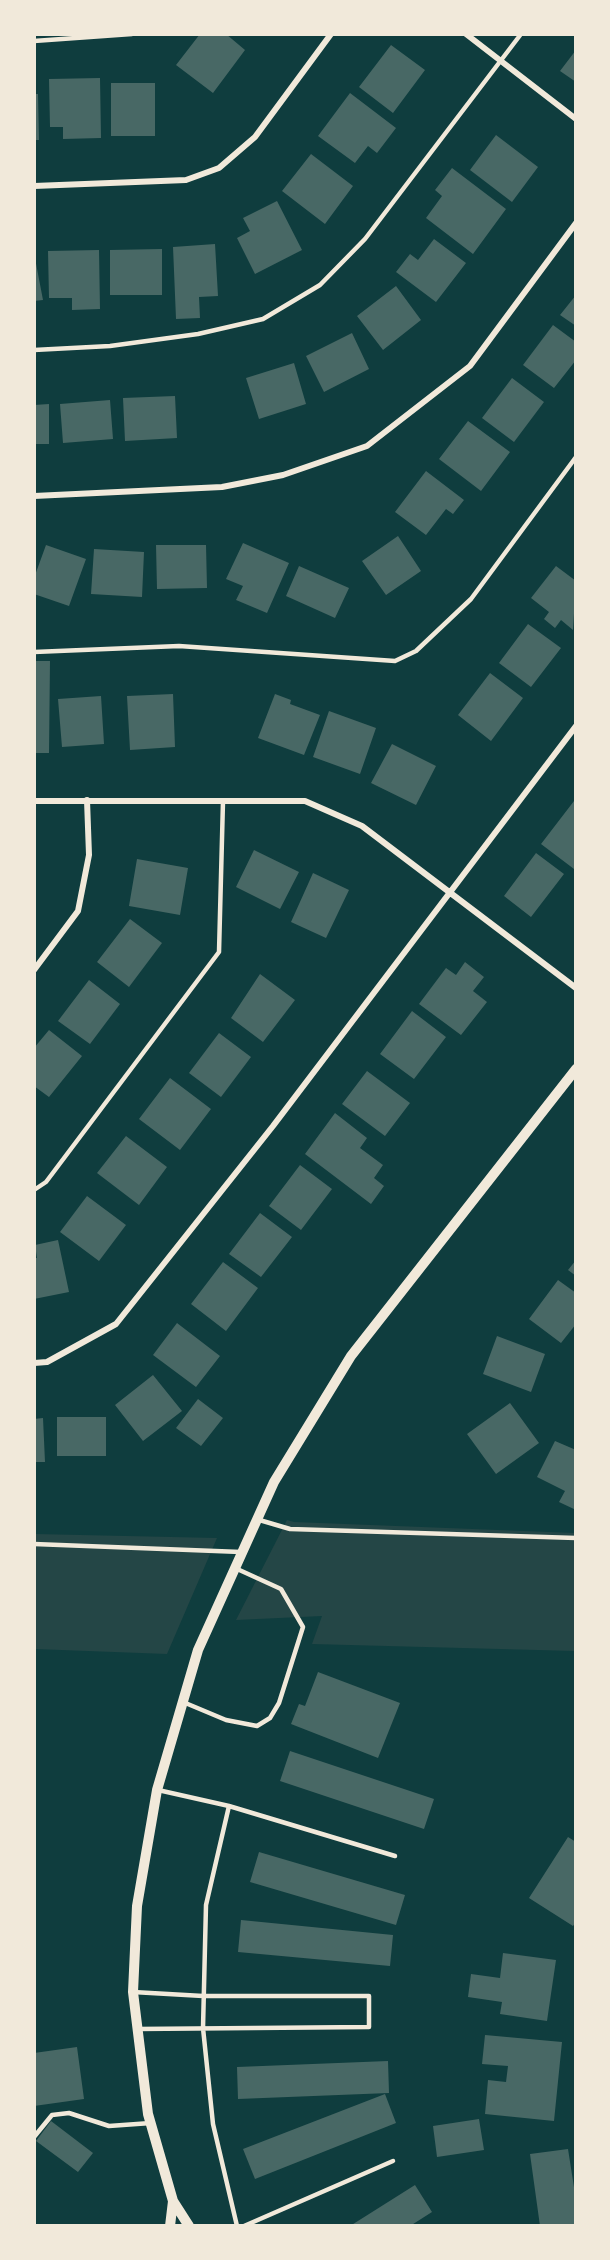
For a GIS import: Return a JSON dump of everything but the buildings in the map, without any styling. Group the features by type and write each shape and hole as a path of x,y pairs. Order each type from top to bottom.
{"street":[{"path":"34,186 186,180 219,168 255,137 331,34"},
{"path":"466,34 576,119"},
{"path":"34,496 222,488 283,476 367,446 470,366 576,223"},
{"path":"34,1363 47,1362 116,1324 273,1126 576,726"},
{"path":"34,970 78,911 89,855 87,800"},
{"path":"34,801 305,801 362,826 576,988"},
{"path":"189,2226 173,2201 151,2123 133,1992 137,1906 157,1790 198,1650 274,1482 351,1356 576,1069"},
{"path":"170,2226 173,2201"}],"lane":[{"path":"34,41 132,34"},
{"path":"34,350 110,346 198,334 263,319 320,285 365,239 521,34"},
{"path":"34,652 179,646 395,661 416,651 471,599 576,457"},
{"path":"34,1190 46,1182 219,952 223,801"},
{"path":"256,1519 290,1529 576,1538"},
{"path":"34,1544 241,1552"},
{"path":"183,1702 226,1720 257,1726 270,1718 279,1703 303,1627 281,1589 234,1567"},
{"path":"157,1790 230,1806 395,1856"},
{"path":"230,1806 206,1905 203,2028 213,2124 237,2226"},
{"path":"133,1992 203,1996 369,1996 369,2027 137,2029"},
{"path":"34,2137 52,2115 69,2113 109,2126 151,2123"},
{"path":"244,2226 393,2162"}],"shaded area":[{"path":"287,1520 575,1533 575,1651 312,1644 322,1616 236,1620"},
{"path":"35,1534 217,1538 167,1654 35,1649"}]}
